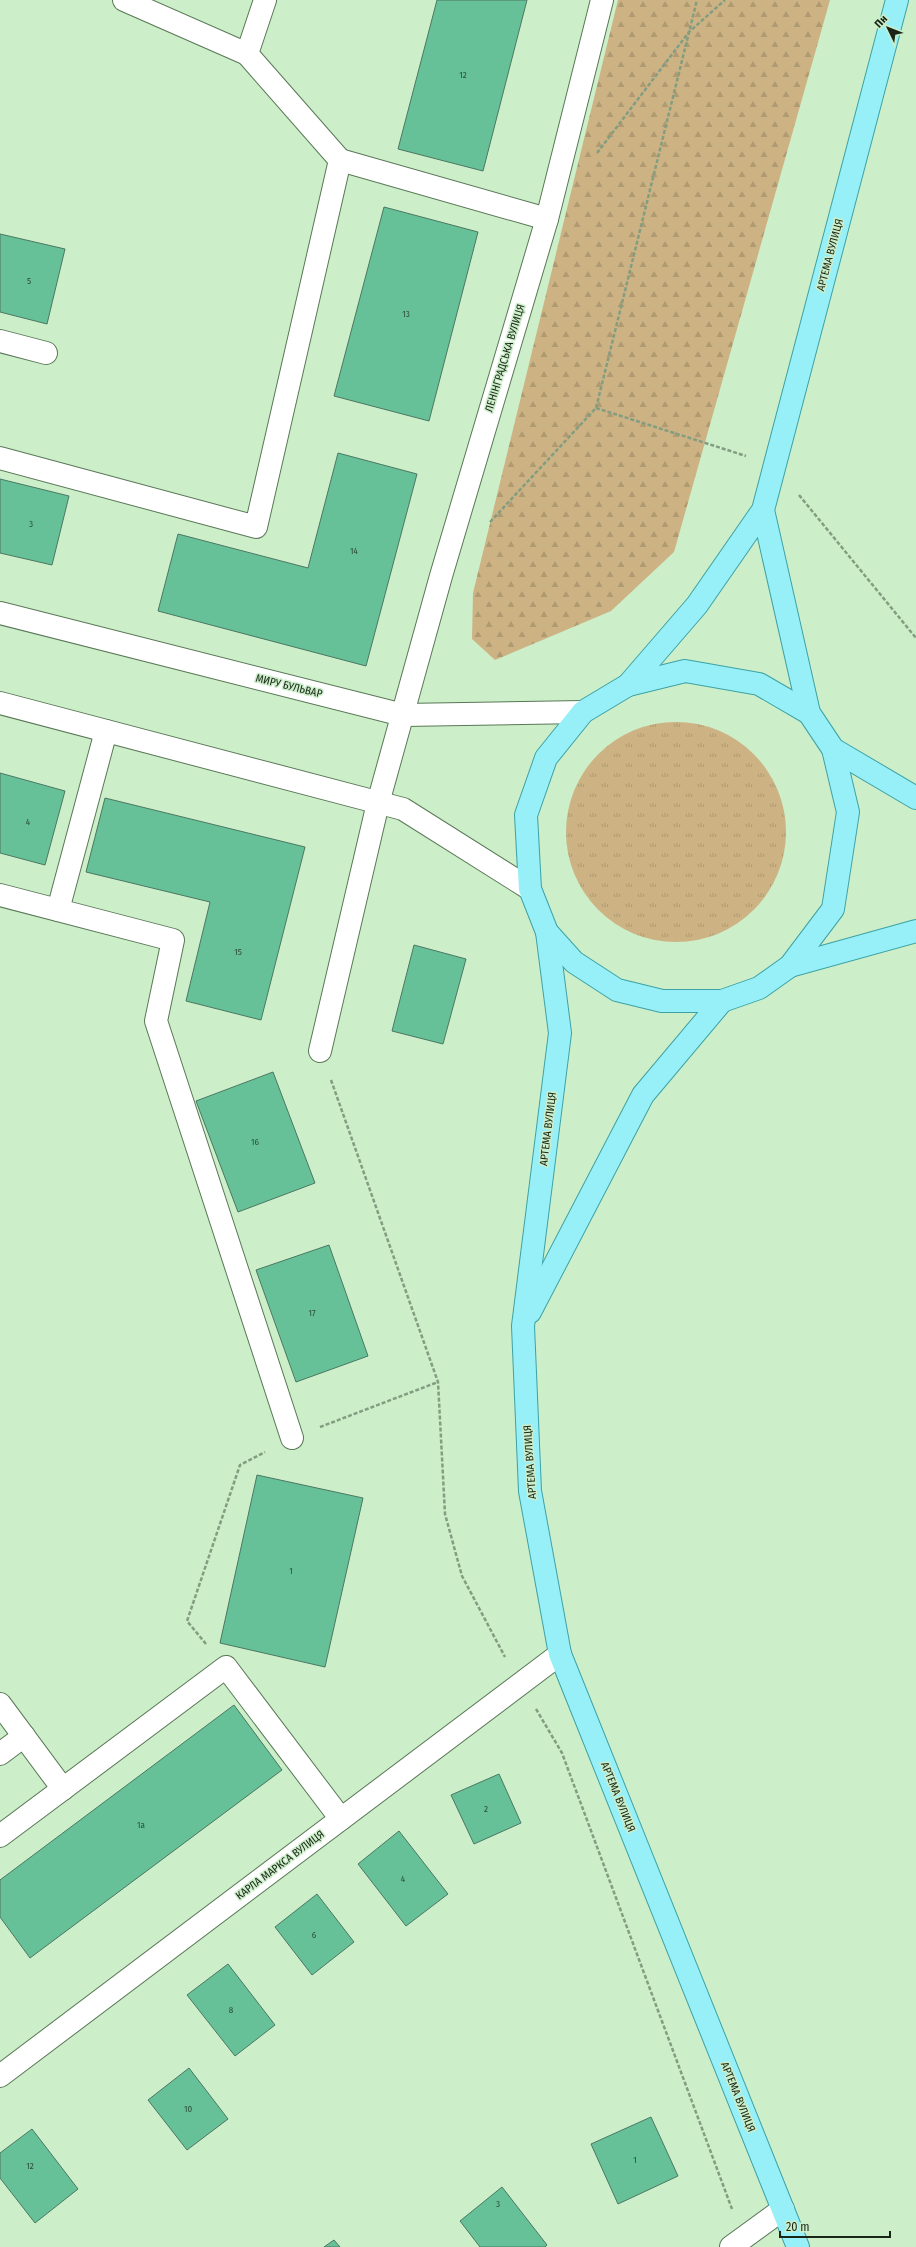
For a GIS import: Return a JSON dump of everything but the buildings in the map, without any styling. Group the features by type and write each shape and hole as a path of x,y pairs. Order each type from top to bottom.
{"main road":[{"name":"АРТЕМА ВУЛИЦЯ","path":"764,510 897,0"},
{"path":"628,685 697,604 764,510"},
{"path":"764,510 809,713 833,749 848,812 833,909 790,966 759,988 722,1001 662,1001 617,990 574,962 547,932 530,889 526,815 546,758 583,712 628,685 685,671 759,684 809,713"},
{"path":"833,749 916,798"},
{"path":"790,966 916,931"},
{"name":"АРТЕМА ВУЛИЦЯ","path":"547,932 560,1033 523,1326 530,1491 560,1654 798,2247"},
{"name":"АРТЕМА ВУЛИЦЯ","path":"523,1326 643,1095 722,1001"}],"street":[{"path":"124,0 247,54 340,160 547,218"},
{"path":"247,54 265,0"},
{"name":"ЛЕНІНГРАДСЬКА ВУЛИЦЯ","path":"320,1051 378,803 441,576 547,218 602,0"},
{"path":"0,458 256,527 340,160"},
{"path":"0,341 46,353"},
{"name":"МИРУ БУЛЬВАР","path":"0,613 403,715 583,712"},
{"path":"0,703 403,809 530,889"},
{"path":"58,910 106,731"},
{"path":"0,895 173,940 156,1021 292,1438"},
{"name":"КАРЛА МАРКСА ВУЛИЦЯ","path":"0,2076 560,1654"},
{"path":"0,1836 226,1668 341,1819"},
{"path":"0,1704 63,1789"},
{"path":"0,1754 24,1736"},
{"path":"731,2247 783,2209"}],"path":[{"path":"489,524 596,408 697,0"},
{"path":"594,156 689,32 725,0"},
{"path":"226,1668 187,1621 240,1465 292,1438 438,1382"}],"green space":[{"path":"618,0 830,0 674,552 611,611 495,660 472,639 473,593"},
{"path":"665,722 687,722 718,730 737,740 754,754 768,771 778,790 784,810 786,832 784,854 778,874 768,893 754,910 737,924 718,934 687,942 665,942 634,934 624,929 606,917 591,902 584,893 574,874 566,843 566,821 574,790 579,780 591,762 606,747 615,740 634,730"}]}
